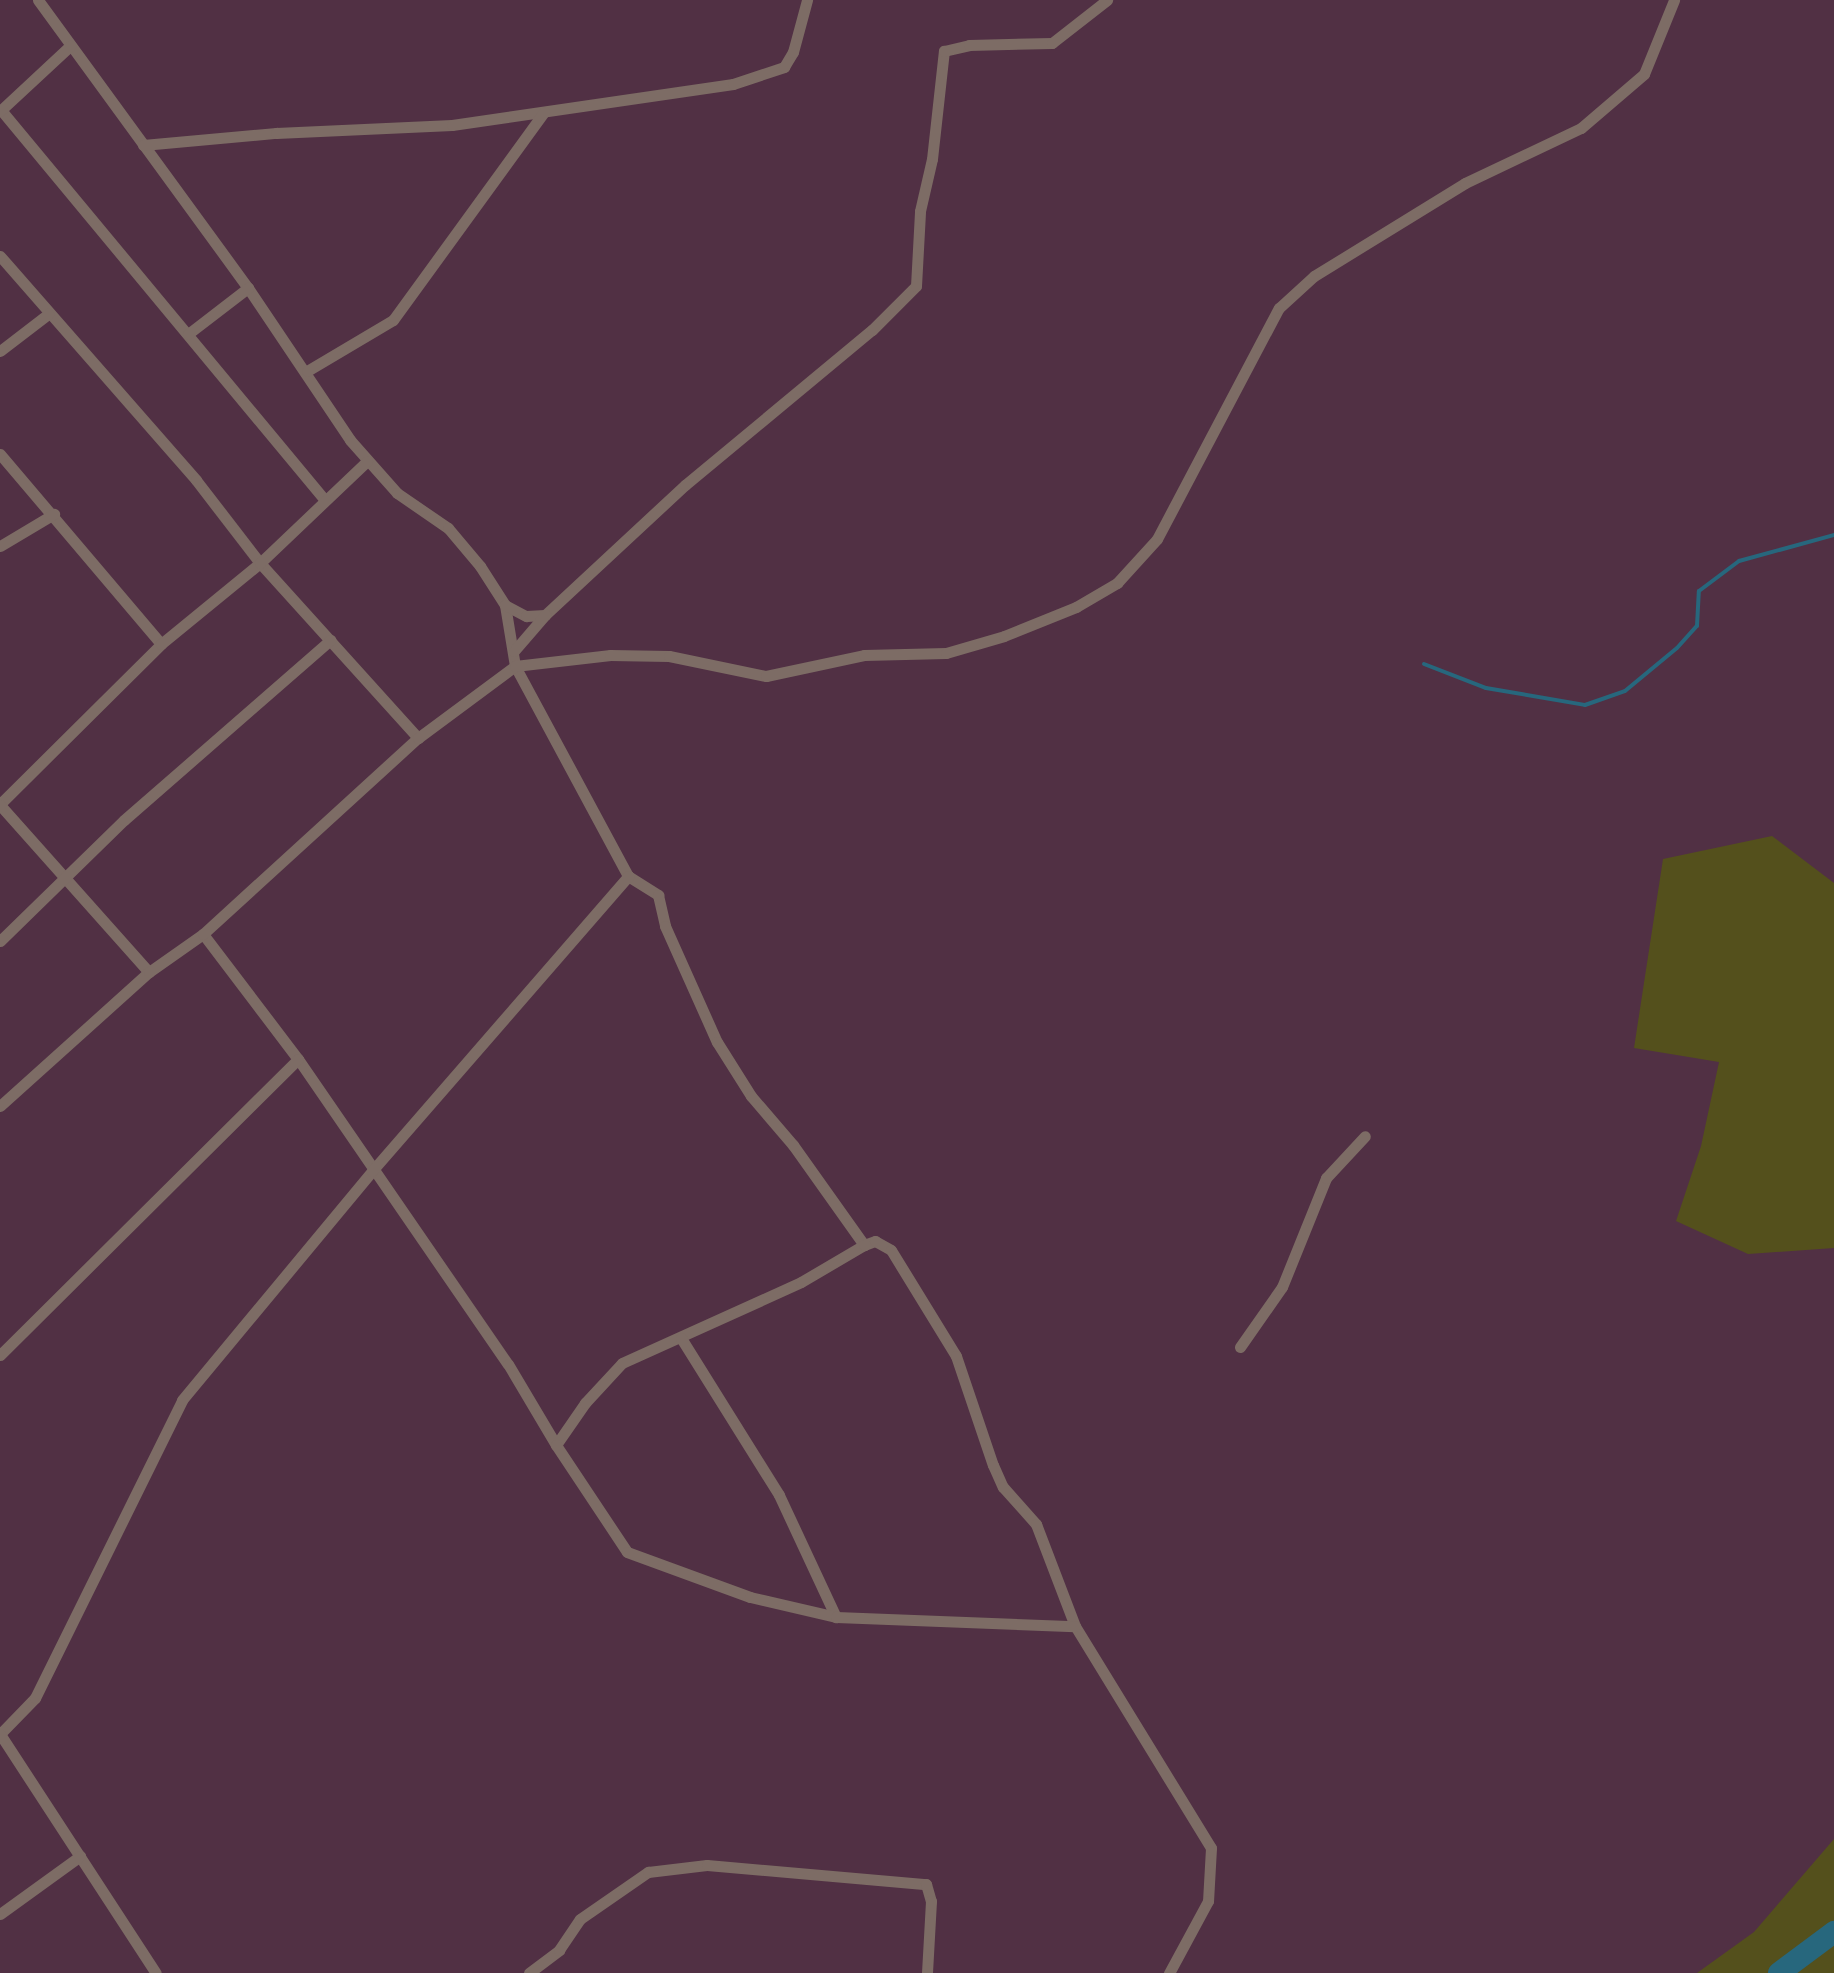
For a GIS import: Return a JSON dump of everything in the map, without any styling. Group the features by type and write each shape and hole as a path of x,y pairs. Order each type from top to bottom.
{"street":[{"path":"38,0 248,288 368,461 397,493 448,528 505,605 516,666 628,876 658,895 665,926 717,1042 751,1096 793,1146 864,1245"},
{"path":"142,145 276,133 452,125 734,84 784,68 793,52 807,0"},
{"path":"514,651 545,615 699,472 872,330 916,286 920,211 932,160 944,51 969,44 1052,42 1108,0"},
{"path":"0,1106 149,972 203,934 418,738 516,666 610,655 670,656 750,674 778,674 864,655 972,648 1076,607 1117,583 1157,539 1279,308 1314,276 1465,182 1581,128 1644,74 1674,0"},
{"path":"70,46 1,110 324,499"},
{"path":"307,371 393,320 544,112"},
{"path":"0,256 196,480 260,563 418,738"},
{"path":"188,334 248,288"},
{"path":"0,350 48,314"},
{"path":"0,454 160,644"},
{"path":"149,972 0,804 160,644 260,563 368,461"},
{"path":"0,546 54,514"},
{"path":"505,605 526,616 545,615"},
{"path":"0,941 64,877 330,640"},
{"path":"156,1973 0,1734 35,1698 182,1400 372,1171 628,876"},
{"path":"203,934 298,1059 508,1364 627,1552 750,1597 836,1617 1076,1626"},
{"path":"0,1354 298,1059"},
{"path":"1240,1347 1282,1288 1326,1178 1365,1136"},
{"path":"556,1445 585,1403 622,1364 802,1282 864,1245 875,1241 891,1250 956,1356 993,1465 1003,1487 1036,1524 1076,1626 1211,1848 1208,1901 1170,1973"},
{"path":"681,1338 779,1494 836,1617"},
{"path":"0,1914 80,1856"},
{"path":"529,1973 558,1950 580,1919 648,1872 706,1865 926,1884 932,1901 927,1973"}],"shaded area":[{"path":"1772,836 1834,883 1834,1248 1748,1254 1676,1221 1701,1146 1719,1062 1634,1048 1663,859"},
{"path":"1834,1839 1834,1973 1697,1973 1754,1932"}],"waterway":[{"path":"1424,664 1486,688 1585,705 1625,691 1677,648 1697,626 1699,591 1739,561 1834,535"},
{"path":"1779,1973 1834,1932"}]}
